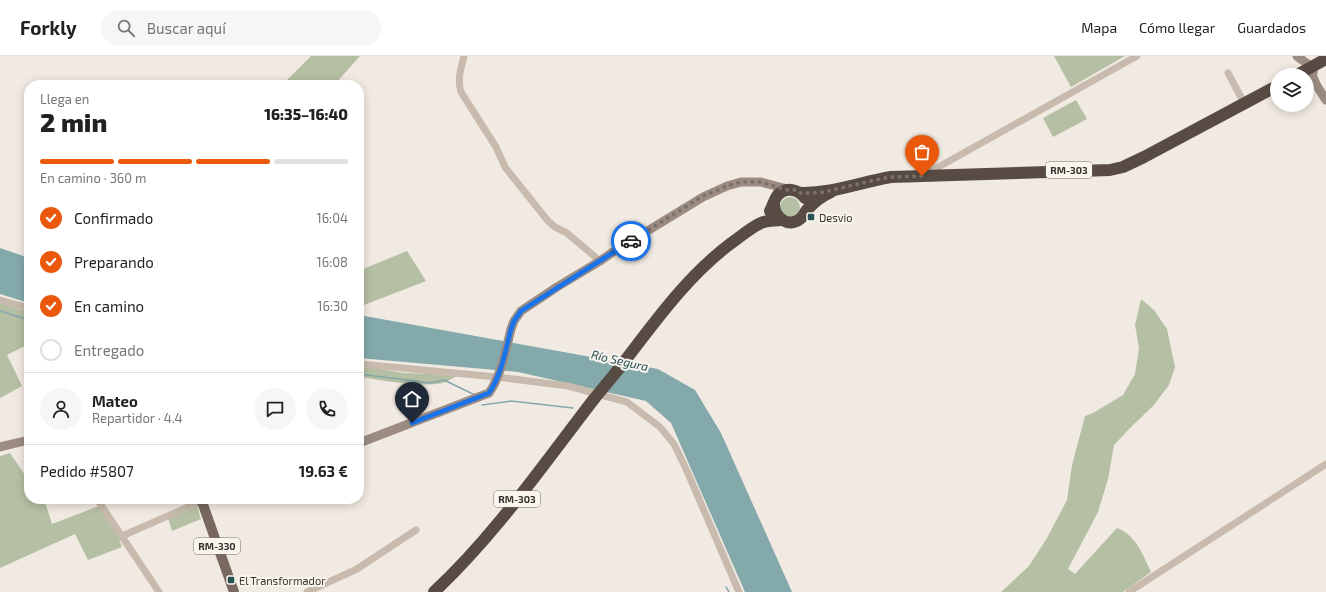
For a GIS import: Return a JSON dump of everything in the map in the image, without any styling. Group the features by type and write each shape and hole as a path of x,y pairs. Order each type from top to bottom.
{"highway":[{"path":"1314,69 1326,59"},
{"name":"RM-303","path":"761,223 780,193 792,189 800,193 824,192 891,177 1110,170 1144,157 1270,90"},
{"name":"RM-303","path":"434,592 486,539 672,300 691,279 741,235 761,223 782,220 795,222 803,216 815,202 841,188"},
{"path":"800,193 806,201 806,212"},
{"path":"774,202 776,214 782,220"}],"main road":[{"name":"RM-330","path":"202,504 234,592"}],"street":[{"path":"464,56 459,76 461,92 496,147 505,167 548,221 555,227 567,233 600,261"},
{"path":"922,176 1137,56"},
{"path":"1293,56 1296,68"},
{"path":"1297,56 1305,68"},
{"path":"1228,73 1244,103"},
{"path":"1314,81 1324,97"},
{"path":"364,441 489,393 494,386 514,321 521,311 703,196 717,189 741,182 761,182 787,190"},
{"path":"768,184 771,187 774,202"},
{"path":"0,300 24,307"},
{"path":"364,364 497,377 568,386 627,402 660,428 674,444 739,592"},
{"path":"0,447 24,441"},
{"path":"1129,592 1326,464"},
{"path":"100,504 159,592"},
{"path":"122,536 192,504"},
{"path":"307,592 357,568 416,530"}],"green space":[{"path":"311,56 360,56 338,80 287,80"},
{"path":"1054,56 1125,56 1071,87"},
{"path":"1076,100 1087,119 1053,137 1043,118"},
{"path":"790,197 797,200 800,207 797,214 790,217 783,214 780,207 783,200"},
{"path":"407,251 426,281 364,305 364,269"},
{"path":"1141,299 1154,310 1167,329 1175,367 1169,385 1153,406 1114,445 1108,479 1098,512 1068,569 1075,574 1117,528 1129,535 1138,546 1151,572 1123,592 1001,592 1029,566 1047,538 1067,500 1072,465 1085,416 1093,413 1123,395 1135,374 1139,348 1135,325"},
{"path":"0,303 24,310 24,346 7,355 22,386 0,398"},
{"path":"364,367 404,373 460,375 443,383 423,385 364,378"},
{"path":"10,453 24,474 24,504 46,504 52,524 99,506 119,538 122,547 88,560 75,534 0,568 0,456"},
{"path":"197,506 201,519 172,531 168,518"}],"water":[{"path":"0,248 24,256 24,301 0,294"},
{"path":"364,316 658,369 695,390 721,433 792,592 745,592 671,423 646,401 518,372 364,358"}],"waterway":[{"path":"0,311 24,318"},
{"path":"364,375 430,383 444,380 475,395"},
{"path":"482,405 511,401 573,408"},
{"path":"726,587 729,592"}],"way so far":[{"path":"631,241 703,196 717,189 741,182 761,182 787,190 796,190 800,193 811,193 824,192 891,177 922,176"}],"place":[{"name":"Desvio","path":"811,217"},
{"name":"El Transformador","path":"231,580"}],"route":[{"path":"412,423 489,393 494,386 514,321 521,311 631,241"}],"water label":[{"name":"Río Segura","path":"620,360"}]}
